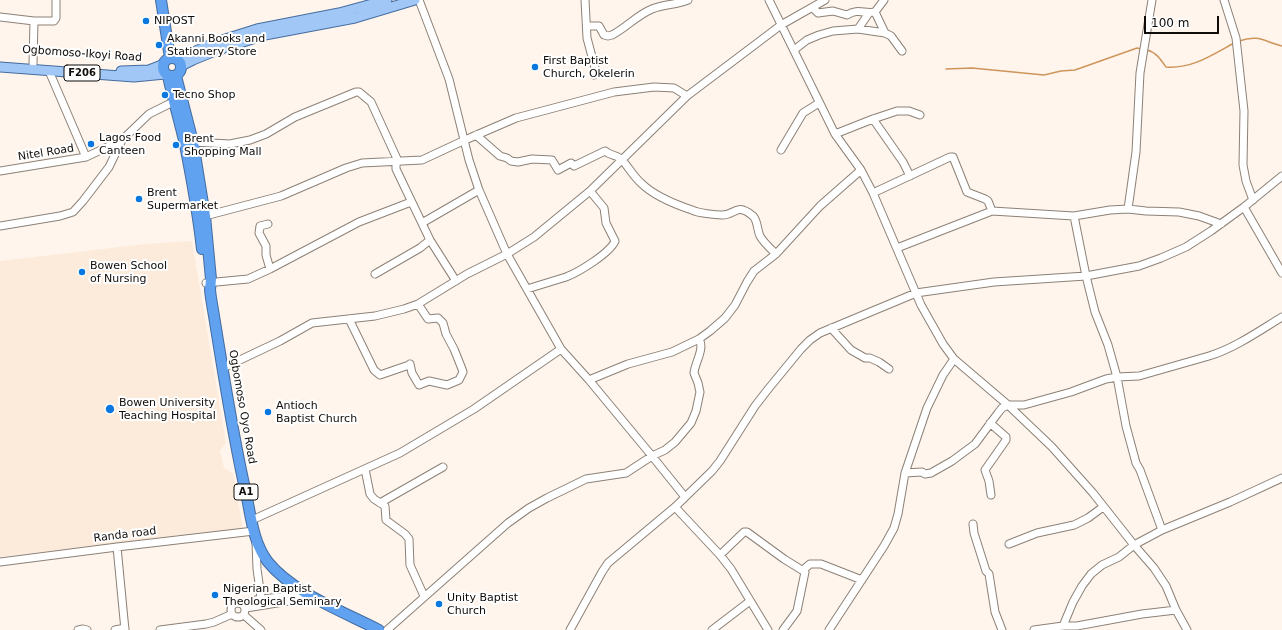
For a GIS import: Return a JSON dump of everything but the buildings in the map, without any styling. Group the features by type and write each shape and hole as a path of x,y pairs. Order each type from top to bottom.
{"highway":[{"path":"161,0 180,72 168,73 166,60 176,61"},
{"name":"Ogbomoso Oyo Road","path":"168,73 173,102 185,144 238,456 255,534 259,545 268,561 280,574 311,595 379,630"},
{"name":"Ogbomoso Oyo Road","path":"168,73 193,142 205,216 209,286"}],"main road":[{"path":"176,61 219,41 257,29 339,13 387,0"},
{"path":"176,61 193,60 259,36 355,18 415,0"},
{"name":"Ogbomoso-Ikoyi Road","path":"0,61 140,71 149,70 168,73"},
{"name":"Ogbomoso-Ikoyi Road","path":"0,67 134,78 168,73"}],"street":[{"path":"0,16 34,21 54,21 56,18 56,0"},
{"path":"419,0 449,79 469,160 479,190 507,254 561,349 589,380 684,497"},
{"path":"585,0 587,38 595,68 594,75"},
{"path":"587,26 599,26 604,35 612,35 652,9 679,4 688,0"},
{"path":"769,0 835,134 861,170 873,193 933,329 954,359 1008,405 1052,447 1093,493 1161,578 1187,630"},
{"path":"223,368 280,341 312,323 375,316 418,304 456,281 507,254 534,237 590,192 687,96 781,25 826,0"},
{"path":"858,29 884,0"},
{"path":"1128,209 1136,152 1139,80 1142,54 1152,0"},
{"path":"1224,0 1236,38 1244,110 1243,165 1246,181 1253,200"},
{"path":"813,8 818,13 833,11 847,15 852,12 860,11 872,13 885,33"},
{"path":"33,64 34,21"},
{"path":"794,50 807,40 819,35 833,31 858,29 885,33 892,36 902,51"},
{"path":"49,70 86,157"},
{"path":"205,216 281,196 346,168 362,163 422,160 516,118 614,92 634,89 674,88 687,96"},
{"path":"193,142 230,144 250,140 266,134 295,117 359,92 371,102 398,162 396,169 411,202 430,240 456,281"},
{"name":"Nitel Road","path":"0,171 86,157 122,140 149,114 173,102"},
{"path":"781,150 803,113 819,103"},
{"path":"835,134 873,118 897,110 909,111 920,115"},
{"path":"873,118 903,162 910,176"},
{"path":"476,135 500,156 511,161 518,162 528,159 552,160 558,170 571,163 574,166 605,151 622,160 636,178 647,188 693,211 722,215 737,209 746,212 754,217 761,237 776,254"},
{"path":"0,226 60,216 73,212 84,201 108,167 122,140"},
{"path":"873,193 950,157 953,157 967,192 986,199 992,211"},
{"path":"589,380 622,366 672,352 710,332 725,318 735,305 754,271 776,254 820,206 861,170"},
{"path":"570,630 608,563 675,507 712,471 755,406 801,350 815,336 916,293 994,282 1086,276 1125,269 1161,258 1186,247 1221,224 1282,176"},
{"path":"422,223 479,190"},
{"path":"527,289 566,276 606,253 613,246 615,241 606,223 604,208 590,192"},
{"path":"209,286 248,278 270,269 347,228 411,202"},
{"path":"1244,207 1282,273"},
{"path":"897,248 992,211 1074,216 1110,210 1128,209 1178,212 1199,216 1221,224"},
{"path":"1074,216 1095,312 1108,346 1117,377 1126,426 1136,463 1162,530"},
{"path":"268,224 260,226 259,233 266,246 266,255 270,269"},
{"path":"375,274 420,248 430,240"},
{"path":"349,319 374,370 380,375 410,364 412,373 419,385 429,381 447,385 459,380 463,372 462,368 446,334 443,323 438,318 428,318 418,304"},
{"path":"905,473 931,473 952,461 975,444 1002,408 1008,405 1024,406 1071,392 1106,379 1139,376 1220,352 1260,331 1282,317"},
{"path":"831,328 850,350 865,358 870,358 879,362 889,369"},
{"path":"387,630 508,523 529,508 586,479 626,473 675,442 694,418 700,399 698,383 694,373 701,349 701,342 699,339"},
{"path":"252,520 400,453 474,409 561,349"},
{"path":"829,630 884,546 894,528 905,473 927,408 954,359"},
{"path":"990,423 1006,437 1006,440 985,470 989,481 991,495"},
{"path":"380,503 443,467"},
{"path":"365,469 370,494 374,499 386,506 386,520 409,539 410,565 424,596"},
{"path":"1063,626 1073,602 1082,586 1091,574 1102,565 1119,557 1134,545 1162,530 1230,502 1282,478"},
{"path":"675,507 720,554 731,569 768,630"},
{"path":"1009,544 1037,533 1074,525 1088,518 1103,507"},
{"path":"973,524 974,533 986,571 989,574 995,612 1002,630"},
{"path":"720,554 744,532 747,532 784,559 805,572 797,611 782,630"},
{"path":"255,534 257,570 262,602"},
{"name":"Randa road","path":"0,562 117,546 255,534"},
{"path":"115,630 125,629 117,546"},
{"path":"803,570 810,564 821,564 862,580"},
{"path":"232,614 238,617 244,609 262,602 311,595"},
{"path":"712,630 750,601"},
{"path":"232,614 232,605 238,602 261,630"},
{"path":"1034,630 1063,626 1077,626 1142,614 1176,610"},
{"path":"160,630 206,624 232,614"},
{"path":"78,630 87,630"}],"shaded area":[{"name":"Bowen University Teaching Hospital","path":"192,241 226,443 220,451 224,468 233,474 243,528 0,557 0,261 145,244"}],"waterway":[{"path":"1239,41 1257,38 1282,46"},
{"path":"1147,50 1156,54 1166,67 1175,67 1184,66 1202,60 1234,43"},
{"path":"946,69 972,68 1044,75 1061,71 1075,70 1137,48 1141,49"}],"place":[{"name":"NIPOST","path":"146,21"},
{"name":"Akanni Books and Stationery Store","path":"159,45"},
{"name":"First Baptist Church, Okelerin","path":"535,67"},
{"name":"Tecno Shop","path":"165,95"},
{"name":"Lagos Food Canteen","path":"91,144"},
{"name":"Brent Shopping Mall","path":"176,145"},
{"name":"Brent Supermarket","path":"139,199"},
{"name":"Bowen School of Nursing","path":"82,272"},
{"name":"Bowen University Teaching Hospital","path":"110,409"},
{"name":"Antioch Baptist Church","path":"268,412"},
{"name":"Nigerian Baptist Theological Seminary","path":"215,595"},
{"name":"Unity Baptist Church","path":"439,604"}]}
